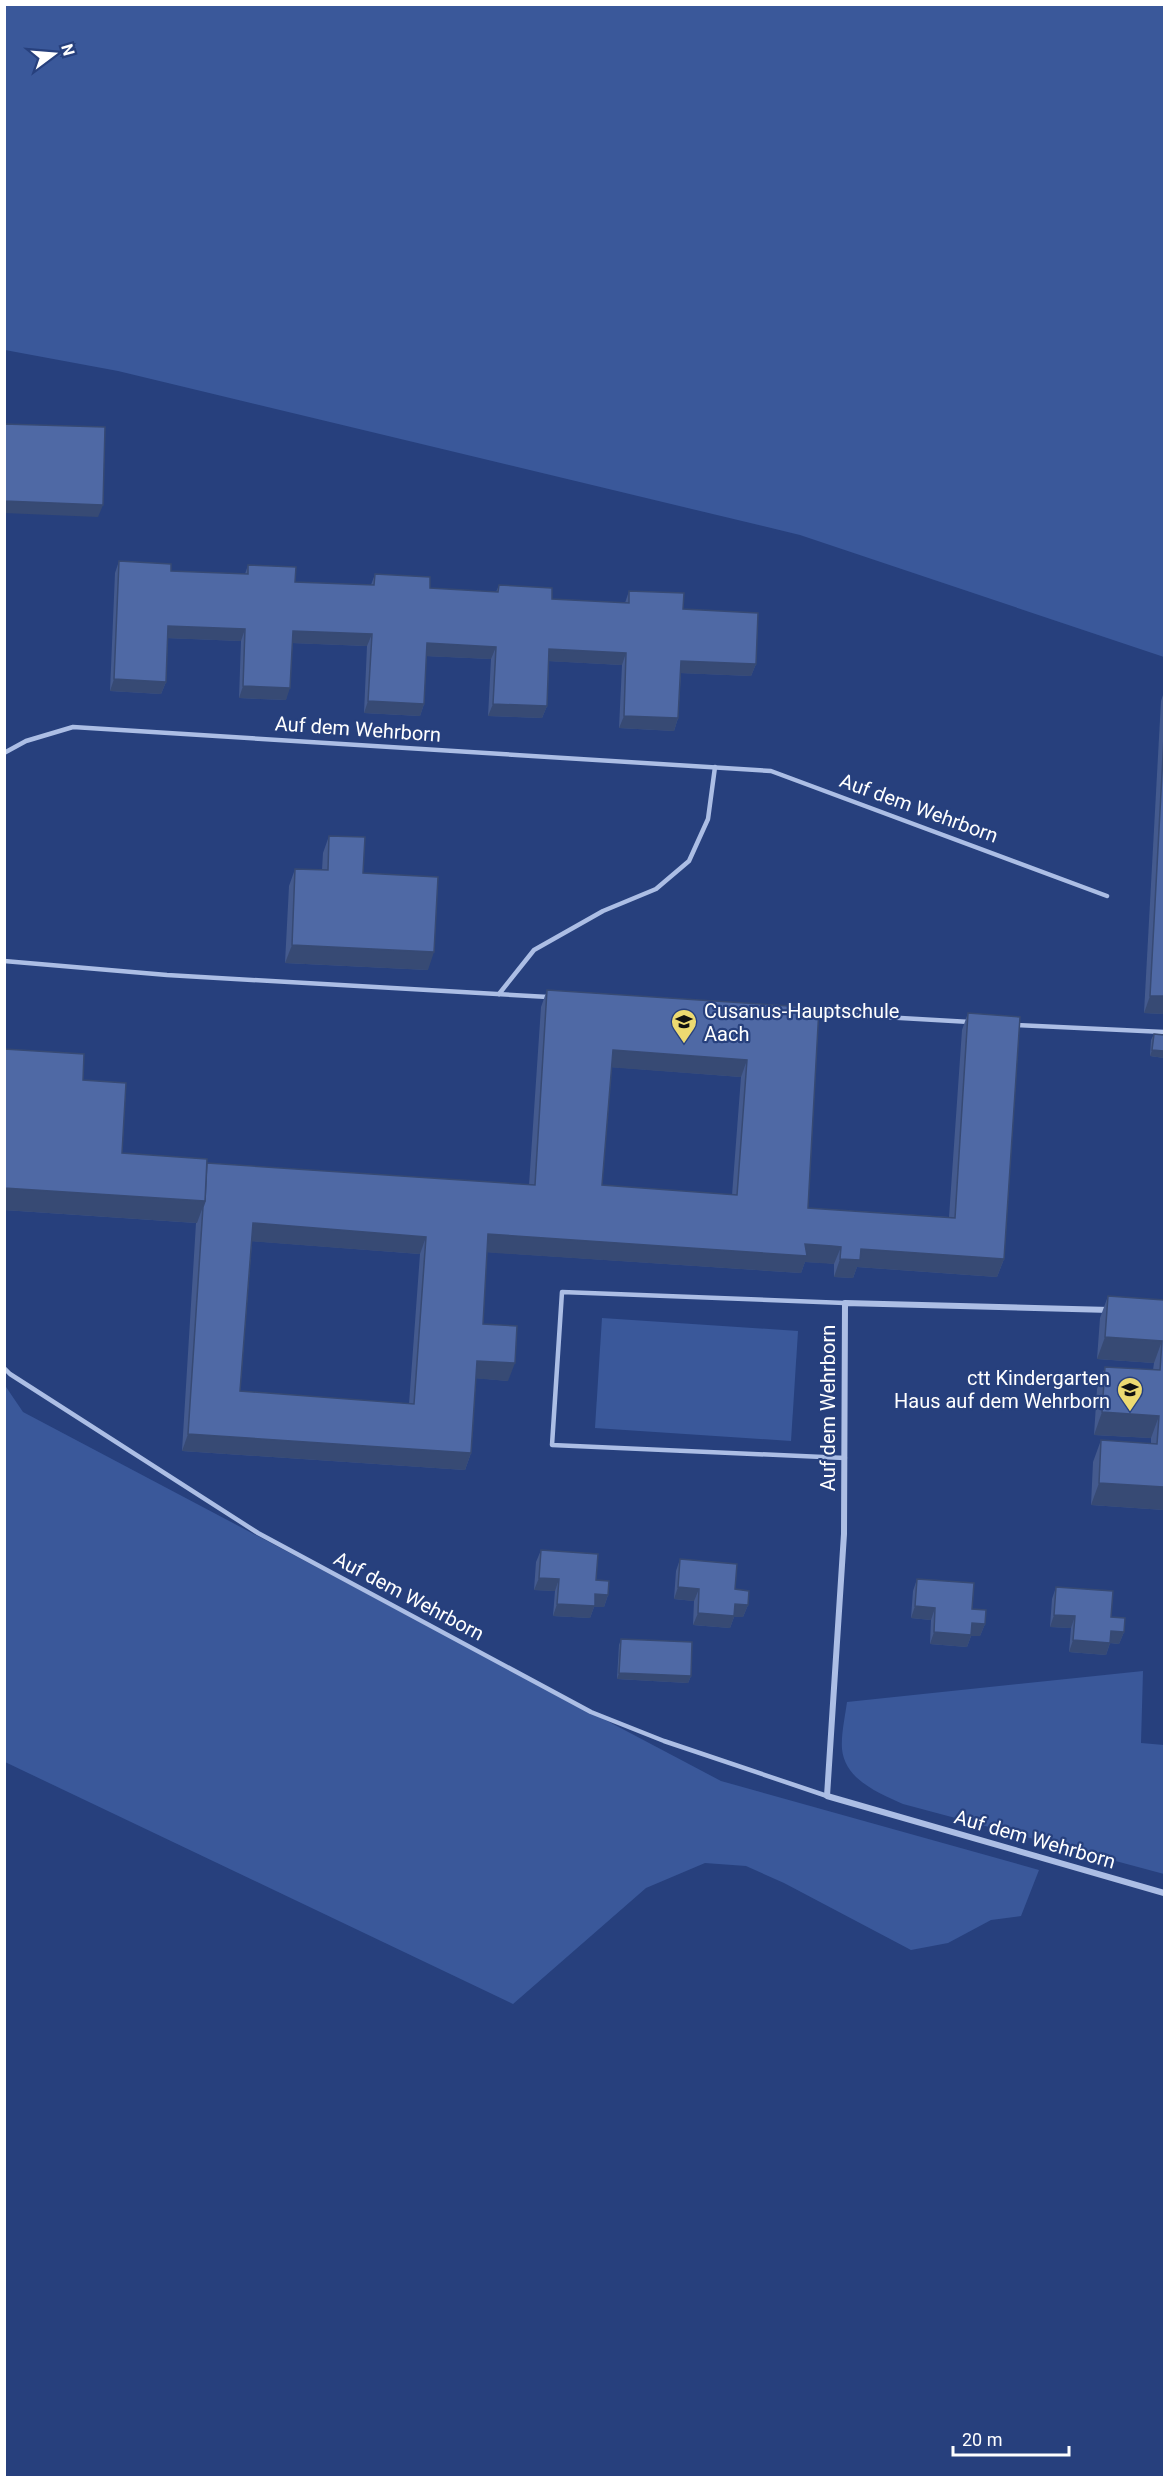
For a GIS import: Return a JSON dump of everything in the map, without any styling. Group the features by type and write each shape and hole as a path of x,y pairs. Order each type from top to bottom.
{"street":[{"name":"Auf dem Wehrborn","path":"1117,1310 846,1303 844,1534 827,1796 1164,1893"}],"lane":[{"name":"Auf dem Wehrborn","path":"4,753 26,741 73,727 771,771 1107,896"},
{"path":"499,994 534,950 603,911 656,889 689,861 708,819 715,767"},
{"path":"4,961 167,975 558,998"},
{"path":"806,1012 982,1023"},
{"path":"1006,1024 1164,1032"},
{"path":"845,1458 552,1445 562,1292 846,1303"},
{"name":"Auf dem Wehrborn","path":"4,1368 258,1533 591,1712 664,1741 827,1796"}],"shaded area":[{"path":"4,5 1164,5 1164,657 800,535 118,371 5,350"},
{"path":"602,1318 798,1331 791,1441 595,1428"},
{"path":"4,1384 23,1412 721,1781 1039,1870 1021,1916 991,1920 948,1943 911,1950 784,1883 746,1866 705,1863 646,1888 513,2004 5,1762"},
{"path":"1143,1671 1141,1743 1164,1745 1164,1874 903,1804 865,1784 849,1769 844,1760 842,1737 847,1702"}],"building":[{"path":"4,424 105,427 103,505 4,501"},
{"path":"119,561 171,564 171,571 248,574 248,565 296,567 295,582 374,585 375,574 430,577 430,588 498,592 499,585 552,588 552,599 629,603 629,591 684,593 683,609 758,613 756,664 681,661 678,718 624,716 626,653 549,649 547,706 493,704 496,647 427,643 424,704 368,701 372,634 293,631 290,688 243,686 245,629 168,626 166,682 114,679"},
{"path":"1164,737 1164,996 1150,996"},
{"path":"329,836 365,837 363,873 438,877 434,952 292,945 295,869 328,870"},
{"path":"547,990 819,1008 808,1208 955,1218 968,1013 1020,1017 1004,1259 861,1249 860,1260 840,1259 841,1247 805,1244 807,1256 488,1234 483,1324 517,1326 515,1363 477,1361 471,1453 188,1434 207,1163 535,1185","holes":["613,1050 747,1060 737,1195 602,1185","253,1223 426,1237 414,1404 240,1391"]},
{"path":"1154,1034 1164,1035 1164,1051 1152,1050"},
{"path":"4,1049 84,1054 83,1080 126,1083 122,1153 207,1159 205,1201 4,1188"},
{"path":"1108,1296 1164,1300 1164,1487 1099,1483 1101,1440 1157,1444 1159,1416 1102,1412 1105,1367 1160,1370 1162,1341 1105,1337"},
{"path":"541,1550 598,1554 596,1580 609,1581 608,1595 595,1594 595,1606 557,1604 559,1579 539,1578"},
{"path":"680,1559 737,1564 735,1589 749,1591 748,1605 735,1604 734,1616 698,1613 699,1589 678,1587"},
{"path":"917,1579 974,1583 972,1609 986,1610 985,1624 972,1623 971,1635 934,1632 935,1608 915,1606"},
{"path":"1056,1587 1113,1591 1111,1617 1125,1618 1124,1632 1111,1631 1110,1643 1073,1640 1075,1616 1054,1615"},
{"path":"621,1639 692,1642 691,1676 619,1673"}],"place":[{"name":"Cusanus-Hauptschule Aach","path":"684,1045"},
{"name":"ctt Kindergarten Haus auf dem Wehrborn","path":"1130,1413"}]}
